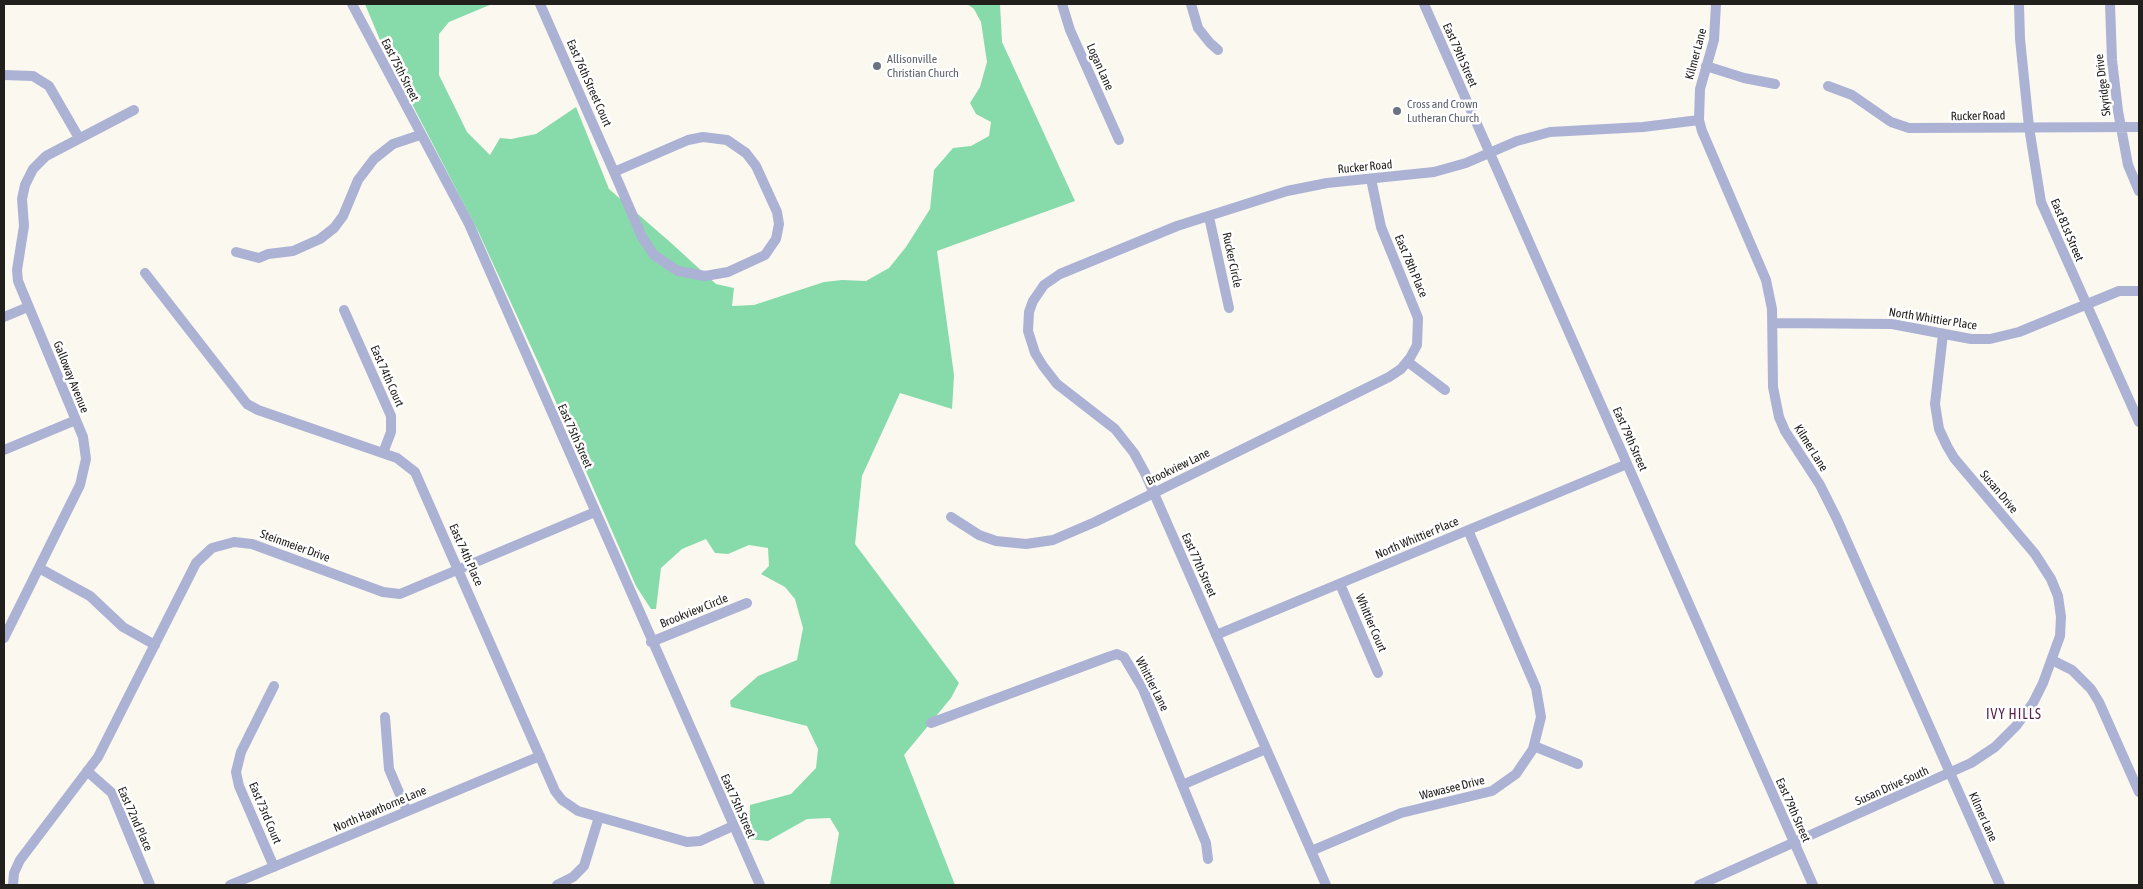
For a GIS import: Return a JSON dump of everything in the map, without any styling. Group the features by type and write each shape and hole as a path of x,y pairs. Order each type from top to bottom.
{"street":[{"name":"East 75th Street","path":"352,4 468,224 651,642 760,885"},
{"name":"East 76th Street Court","path":"540,4 646,245 661,261 675,270 698,276 722,274 762,256 768,252 776,239 779,224 777,212 756,166 743,150 730,142 714,137 696,138 614,172"},
{"name":"Logan Lane","path":"1062,4 1070,30 1119,140"},
{"path":"1191,4 1198,28 1218,50"},
{"name":"East 79th Street","path":"1424,4 1813,885"},
{"name":"Kilmer Lane","path":"1716,4 1716,32 1700,89 1699,120 1702,131 1764,273 1771,301 1773,387 1779,417 1785,431 1820,485 1837,519 2000,885"},
{"name":"East 81st Street","path":"2019,4 2020,39 2029,127 2037,187 2044,213 2139,422"},
{"name":"Skyridge Drive","path":"2110,4 2112,60 2121,127 2128,165 2139,191"},
{"path":"1706,66 1744,78 1775,84"},
{"path":"4,75 25,75 46,83 58,98 79,138"},
{"name":"Rucker Road","path":"1828,86 1852,95 1888,120 1910,128 2139,127"},
{"name":"Galloway Avenue","path":"4,638 80,485 85,470 85,448 76,420 18,282 17,270 24,226 22,199 25,185 33,168 44,158 134,110"},
{"name":"Rucker Road","path":"1044,285 1064,272 1177,226 1294,189 1434,172 1461,164 1524,138 1557,131 1635,127 1699,120"},
{"path":"236,252 259,258 268,254 292,251 317,241 334,228 343,216 361,175 376,156 393,144 420,135"},
{"name":"East 78th Place","path":"1371,179 1381,228 1418,318 1418,341 1408,362"},
{"name":"Rucker Circle","path":"1209,217 1229,308"},
{"name":"East 74th Place","path":"145,273 247,404 404,462 415,472 555,791 562,800 578,811 687,842 700,841 733,826"},
{"name":"East 77th Street","path":"1044,285 1037,294 1029,312 1028,331 1034,353 1057,384 1115,430 1130,447 1154,493 1326,885"},
{"name":"North Whittier Place","path":"1773,323 1873,323 1907,326 1979,340 2005,337 2119,291 2139,291"},
{"path":"4,317 28,307"},
{"name":"East 74th Court","path":"344,310 391,416 391,432 383,454"},
{"name":"Susan Drive","path":"1943,334 1935,389 1936,414 1940,429 1954,458 2032,550 2051,579 2058,596 2061,618 2060,636 2052,660"},
{"path":"1408,362 1445,390"},
{"name":"Brookview Lane","path":"951,517 965,528 992,540 1015,544 1039,543 1062,537 1389,377 1408,362"},
{"path":"4,450 76,420"},
{"name":"North Whittier Place","path":"1216,635 1627,464"},
{"name":"Steinmeier Drive","path":"13,885 14,874 20,860 98,757 198,560 209,550 223,544 237,542 252,544 391,594 406,593 595,512"},
{"name":"Wawasee Drive","path":"1311,851 1398,815 1492,791 1519,771 1534,746 1541,717 1536,688 1468,530"},
{"path":"39,568 90,596 123,627 155,645"},
{"name":"Whittier Court","path":"1340,584 1378,673"},
{"name":"Brookview Circle","path":"651,642 747,603"},
{"name":"Whittier Lane","path":"932,723 1117,654 1124,656 1143,689 1206,843 1208,859"},
{"path":"2052,660 2072,670 2091,688 2139,792"},
{"name":"Susan Drive South","path":"1699,885 1981,758 2011,732 2037,696 2052,660"},
{"name":"East 73rd Court","path":"274,686 241,752 236,772 239,786 274,867"},
{"path":"385,717 389,769 407,811"},
{"path":"1534,746 1578,764"},
{"path":"1182,785 1266,748"},
{"name":"North Hawthorne Lane","path":"230,885 540,756"},
{"name":"East 72nd Place","path":"87,772 112,793 150,885"},
{"path":"557,885 573,877 584,866 599,817"}],"green space":[{"path":"365,4 492,4 449,22 439,34 439,75 467,132 490,155 500,138 511,139 536,134 576,107 609,189 716,284 734,288 732,306 754,305 824,282 842,280 866,281 889,268 906,247 930,209 934,170 953,148 971,146 989,136 991,122 976,114 970,103 980,87 987,62 981,22 974,9 967,4 1000,4 1002,42 1075,201 937,251 954,375 952,409 900,393 862,476 855,544 959,683 951,698 904,755 955,885 830,885 839,833 830,818 807,819 768,841 749,839 750,805 791,794 816,768 818,749 807,726 731,707 730,701 758,676 797,660 803,628 795,599 785,587 761,574 769,566 768,548 749,545 728,554 715,553 706,539 682,549 661,568 656,609 651,609 636,586 544,375 479,233 385,52"}],"place":[{"name":"Allisonville Christian Church","path":"877,66"},
{"name":"Cross and Crown Lutheran Church","path":"1397,111"}],"district":[{"name":"IVY HILLS","path":"2014,715"}]}
